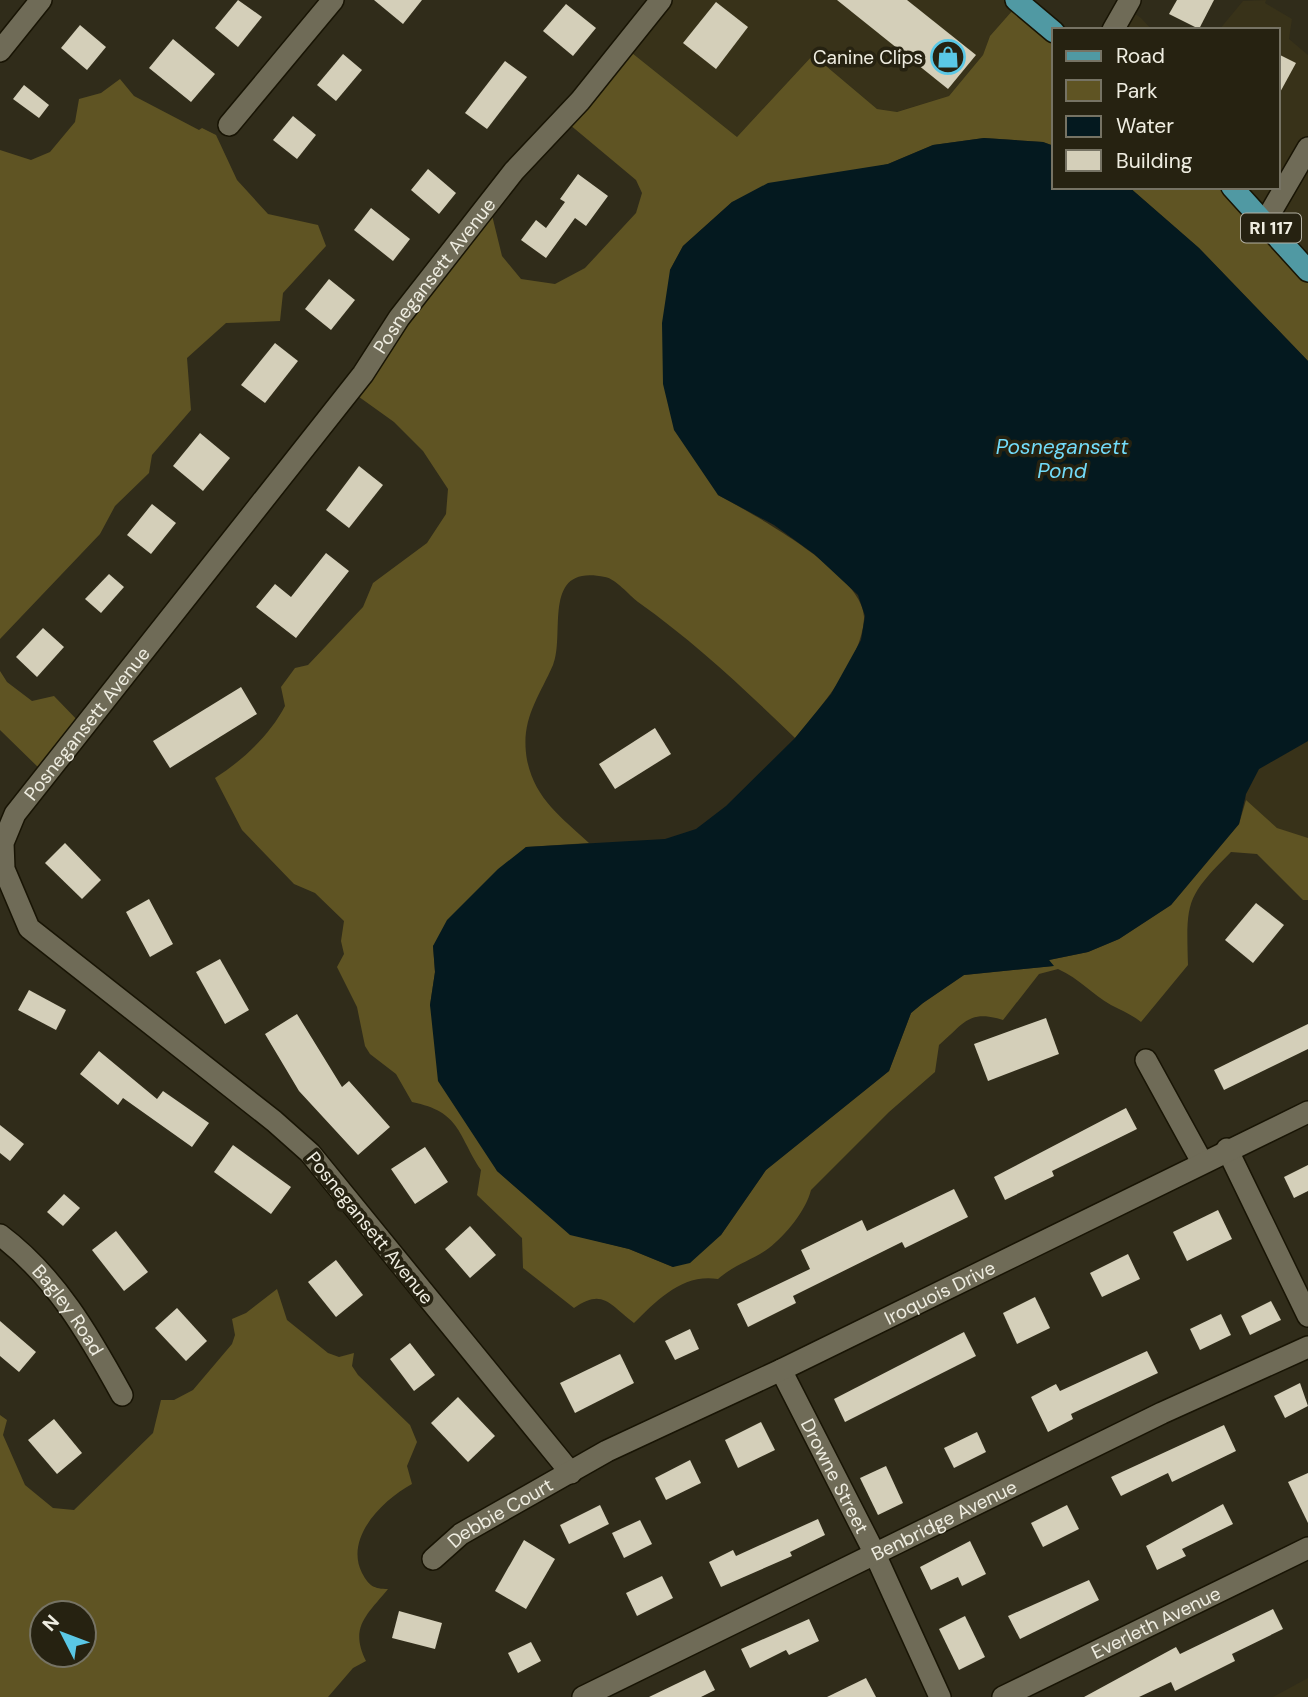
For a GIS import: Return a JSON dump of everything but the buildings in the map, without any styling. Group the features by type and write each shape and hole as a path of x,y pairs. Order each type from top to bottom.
{"main road":[{"path":"1016,0 1052,30"},
{"name":"RI 117","path":"1234,189 1308,271"}],"street":[{"path":"0,51 41,0"},
{"path":"229,125 333,0"},
{"name":"Posnegansett Avenue","path":"571,1473 310,1153 264,1112 29,928 4,869 3,842 15,814 363,374 399,318 514,172 580,101 661,0"},
{"path":"1114,28 1130,0"},
{"path":"1265,222 1308,148"},
{"path":"1146,1060 1202,1163"},
{"name":"Iroquois Drive","path":"571,1473 607,1451 781,1370 1227,1149 1308,1112"},
{"path":"1227,1149 1308,1317"},
{"name":"Bagley Road","path":"0,1235 55,1287 85,1327 122,1395"},
{"name":"Benbridge Avenue","path":"583,1697 874,1552 1162,1413 1308,1347"},
{"name":"Drowne Street","path":"781,1370 874,1552 940,1697"},
{"name":"Debbie Court","path":"433,1559 461,1534 571,1473"},
{"name":"Everleth Avenue","path":"1003,1697 1308,1548"}],"shaded area":[{"path":"660,0 1015,0 1019,3 990,36 983,55 949,96 896,112 877,109 813,55 737,137 622,45"},
{"path":"1266,0 1265,3 1292,19 1289,39 1308,55 1308,269 1235,189 1280,189 1280,28 1221,28 1243,1"},
{"path":"1126,8 1150,28 1113,28"},
{"path":"1308,741 1308,838 1304,838 1277,828 1261,817 1246,800 1246,794 1259,769"},
{"path":"1308,1678 1308,1697 1273,1697"}],"green space":[{"path":"1019,3 1052,29 1052,145 1043,142 984,138 933,145 888,164 732,202 683,246 670,270 718,495 805,548 847,584 860,602 864,619 856,651 848,667 795,738 700,650 614,581 585,575 571,580 563,591 560,604 553,665 528,721 525,746 531,774 543,797 559,816 589,843 526,847 433,946 435,972 430,1005 497,1171 570,1234 629,1249 673,1267 721,1235 766,1170 889,1071 911,1013 923,1003 964,975 1053,966 1049,960 1088,952 1119,939 1171,905 1239,824 1246,800 1277,828 1308,838 1308,900 1303,900 1257,854 1231,852 1205,880 1192,901 1188,927 1188,965 1141,1022 1104,1001 1058,969 1039,974 1003,1020 982,1016 967,1020 939,1045 935,1072 889,1112 811,1190 795,1222 769,1248 718,1279 705,1278 682,1284 661,1297 634,1323 612,1305 599,1299 592,1299 574,1308 523,1268 522,1238 477,1195 481,1170 456,1126 440,1112 412,1102 396,1074 370,1054 365,1046 357,1007 337,967 344,954 341,941 344,921 315,893 294,884 242,830 215,778 235,764 272,727 285,706 281,687 295,668 308,665 363,607 373,583 427,543 446,514 448,489 423,451 394,422 348,389 489,203 502,256 521,279 555,284 585,268 636,213 642,193 636,180 563,119 622,45 737,137 813,55 877,109 897,112 949,96 983,55 990,36"},
{"path":"120,79 134,96 199,130 202,128 216,135 237,180 268,214 318,225 326,246 283,293 280,321 226,323 187,358 191,410 152,455 149,473 115,506 100,534 0,639 0,150 31,160 50,152 75,122 79,99 101,93"},
{"path":"1131,189 1236,189 1308,269 1308,361 1199,248"},
{"path":"0,671 7,682 32,701 54,696 82,725 42,771 0,730"},
{"path":"277,1289 287,1320 328,1353 339,1357 354,1353 352,1366 358,1375 410,1425 417,1442 407,1466 412,1484 379,1509 358,1546 362,1573 372,1586 388,1589 367,1614 360,1630 359,1639 366,1661 353,1668 328,1697 0,1697 0,1415 7,1420 3,1435 25,1485 53,1508 74,1510 153,1433 161,1400 174,1400 193,1390 232,1344 235,1335 232,1319 246,1313"}],"water":[{"name":"Posnegansett Pond","path":"984,138 1043,142 1052,145 1052,189 1131,189 1199,248 1308,361 1308,741 1259,769 1246,794 1239,824 1171,905 1119,939 1088,952 1049,960 1054,966 964,975 923,1003 911,1013 889,1071 766,1170 721,1235 690,1263 673,1267 629,1249 570,1235 497,1171 438,1081 430,1005 435,972 433,946 447,920 498,869 526,847 665,839 696,829 726,806 795,738 831,694 861,640 865,616 858,595 814,554 774,525 718,495 674,430 663,384 662,323 670,270 683,246 732,202 768,183 888,164 933,145"}],"place":[{"name":"Canine Clips","path":"948,57"}]}
